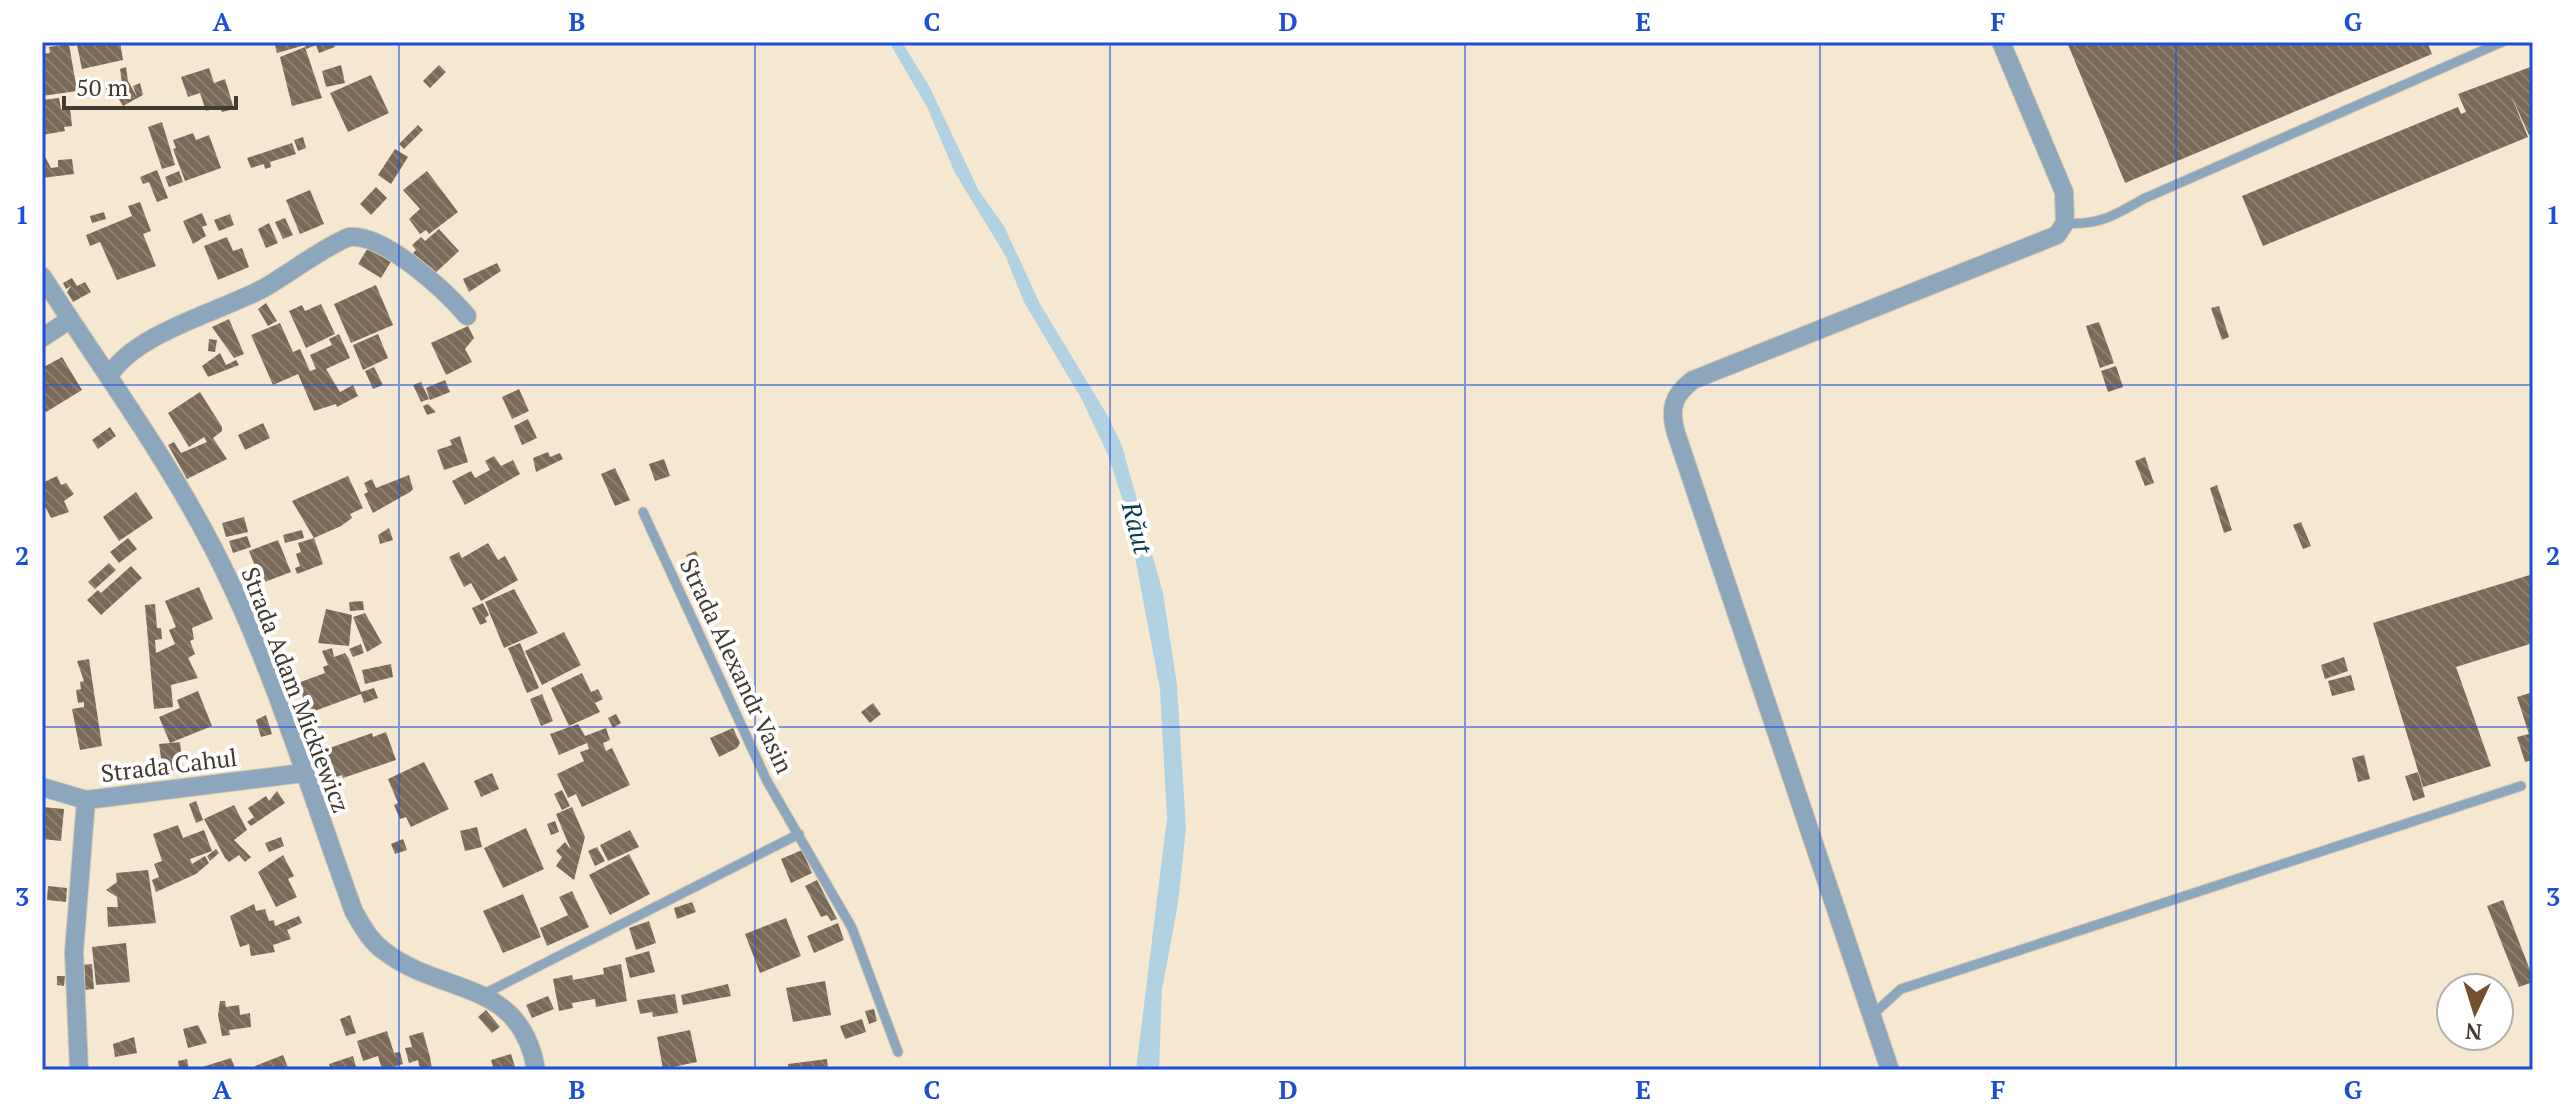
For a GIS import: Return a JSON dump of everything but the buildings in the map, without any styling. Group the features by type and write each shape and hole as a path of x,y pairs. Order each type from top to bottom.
{"street":[{"path":"1890,1070 1676,433 1672,406 1678,391 1693,380 2041,244 2057,235 2065,223 2064,192 2001,42"},
{"path":"109,376 125,355 144,343 236,302 349,237 368,237 393,252 467,316"},
{"name":"Strada Adam Mickiewicz","path":"42,276 168,467 213,547 261,658 354,912 371,940 387,953 423,972 484,994 500,1004 520,1026 536,1070"},
{"path":"42,338 69,320"},
{"name":"Strada Cahul","path":"42,787 86,800 303,773"},
{"path":"79,1070 74,952 86,800"}],"lane":[{"path":"2065,223 2090,225 2115,216 2143,199 2502,42"},
{"name":"Strada Alexandr Vasin","path":"643,512 767,781 852,928 898,1052"},
{"path":"1872,1015 1901,989 2521,786"},
{"path":"484,994 799,834"}],"water":[{"name":"Răut","path":"889,42 902,42 929,86 979,191 1004,226 1040,304 1109,418 1122,446 1163,593 1177,685 1186,828 1178,904 1162,989 1159,1070 1136,1070 1167,818 1160,689 1126,510 1108,455 1081,398 1024,302 1005,255 955,173 927,107"}]}
